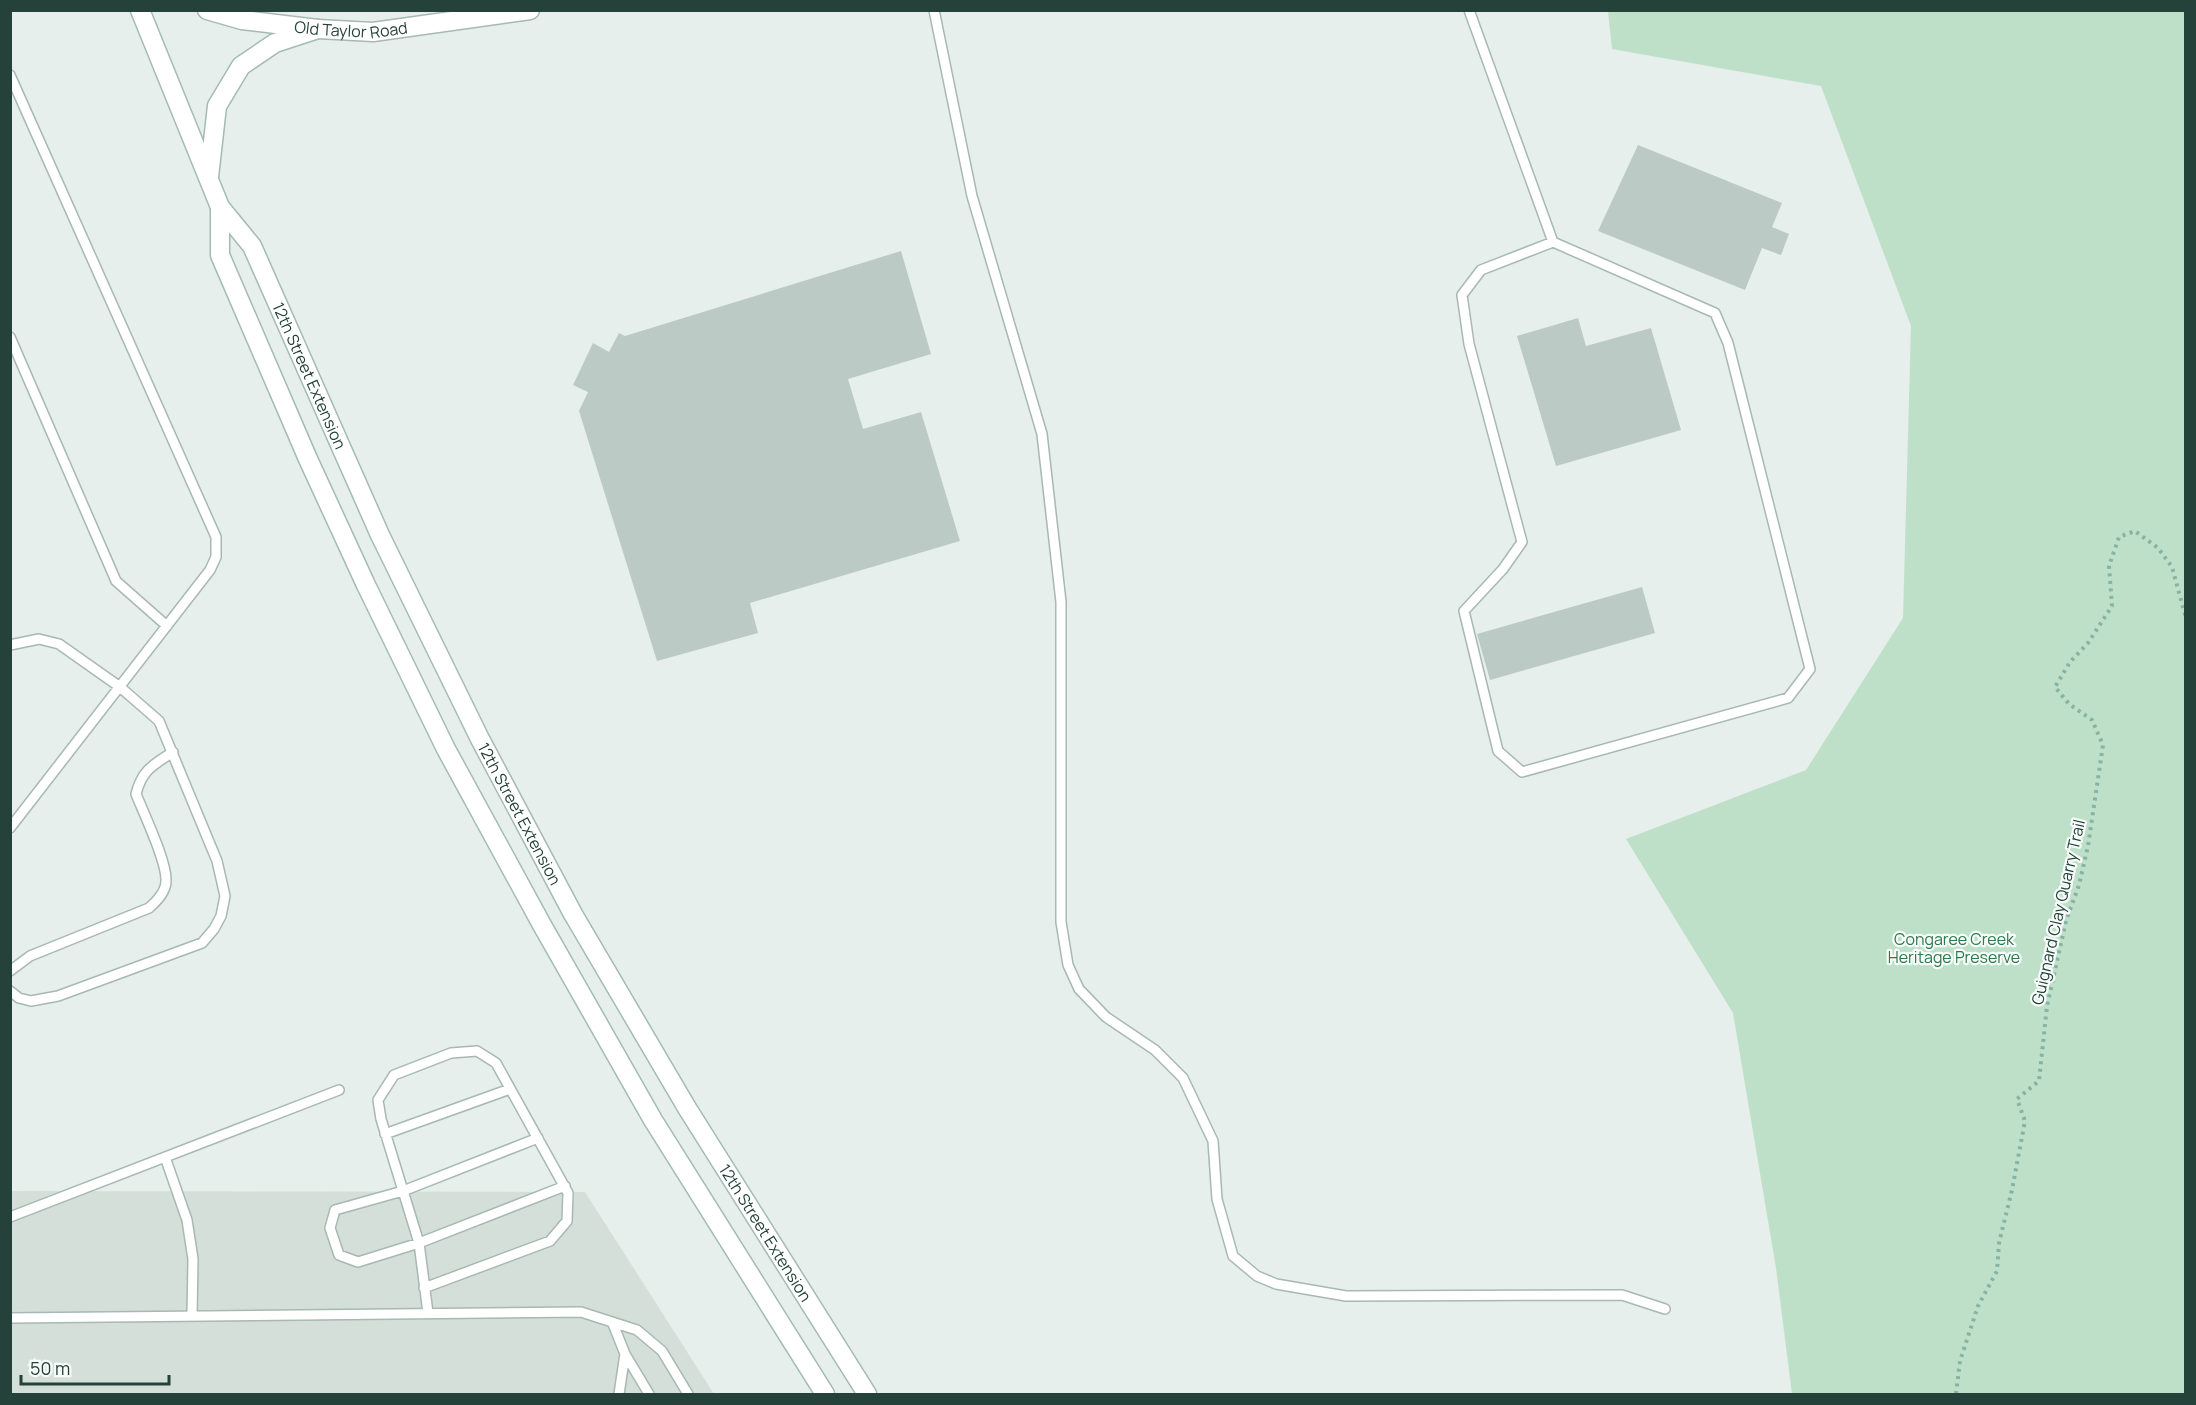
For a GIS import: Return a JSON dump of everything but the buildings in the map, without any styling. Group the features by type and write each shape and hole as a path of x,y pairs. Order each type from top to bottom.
{"main road":[{"name":"12th Street Extension","path":"140,10 220,207 252,246 380,535 480,740 573,914 687,1108 867,1395"},
{"name":"Old Taylor Road","path":"207,10 243,20 318,29 373,32 530,10"},
{"path":"209,179 217,106 241,66 275,43 318,29"},
{"name":"12th Street Extension","path":"220,207 220,255 313,470 446,749 542,925 653,1120 825,1395"}],"lane":[{"path":"934,10 972,196 1042,434 1061,602 1061,922 1068,965 1079,988 1106,1017 1155,1050 1183,1078 1213,1141 1217,1199 1233,1256 1257,1276 1276,1284 1346,1296 1622,1294 1665,1309"},
{"path":"1469,10 1553,242 1715,312 1728,343 1810,669 1788,698 1522,772 1498,751 1464,611 1503,569 1522,542 1468,344 1462,295 1481,270 1553,242"},
{"path":"10,75 216,537 216,557 210,570 10,828"},
{"path":"10,337 116,581 167,626"},
{"path":"10,645 39,639 58,644 120,687 159,721 217,861 225,896 221,916 202,943 58,996 31,1001 19,998 10,991"},
{"path":"10,971 30,956 149,908 159,900 167,883 165,869 136,794 145,771 173,752"},
{"path":"424,1288 550,1241 567,1221 568,1193 496,1063 477,1051 451,1053 394,1076 378,1100 385,1134 419,1244 424,1288 428,1313"},
{"path":"385,1134 510,1089"},
{"path":"10,1217 339,1090"},
{"path":"538,1138 403,1191 335,1210 330,1228 339,1255 358,1262 419,1244 564,1186"},
{"path":"165,1157 187,1220 193,1259 192,1316"},
{"path":"10,1318 581,1312 637,1330 662,1351 688,1395"},
{"path":"613,1324 625,1354 649,1395"},
{"path":"619,1395 625,1354"}],"path":[{"name":"Guignard Clay Quarry Trail","path":"1956,1395 1960,1361 1978,1306 1997,1272 1999,1244 2025,1121 2017,1099 2039,1081 2047,1006 2067,921 2079,885 2101,768 2103,745 2092,720 2069,704 2055,687 2070,662 2088,643 2112,606 2109,566 2120,537 2135,531 2158,548 2172,567 2186,618"}],"shaded area":[{"path":"11,1191 585,1192 714,1394 11,1394"}],"green space":[{"name":"Congaree Creek Heritage Preserve","path":"1608,11 2185,11 2185,1394 1792,1394 1776,1268 1733,1013 1626,839 1806,770 1903,618 1911,326 1821,86 1612,49"}]}
